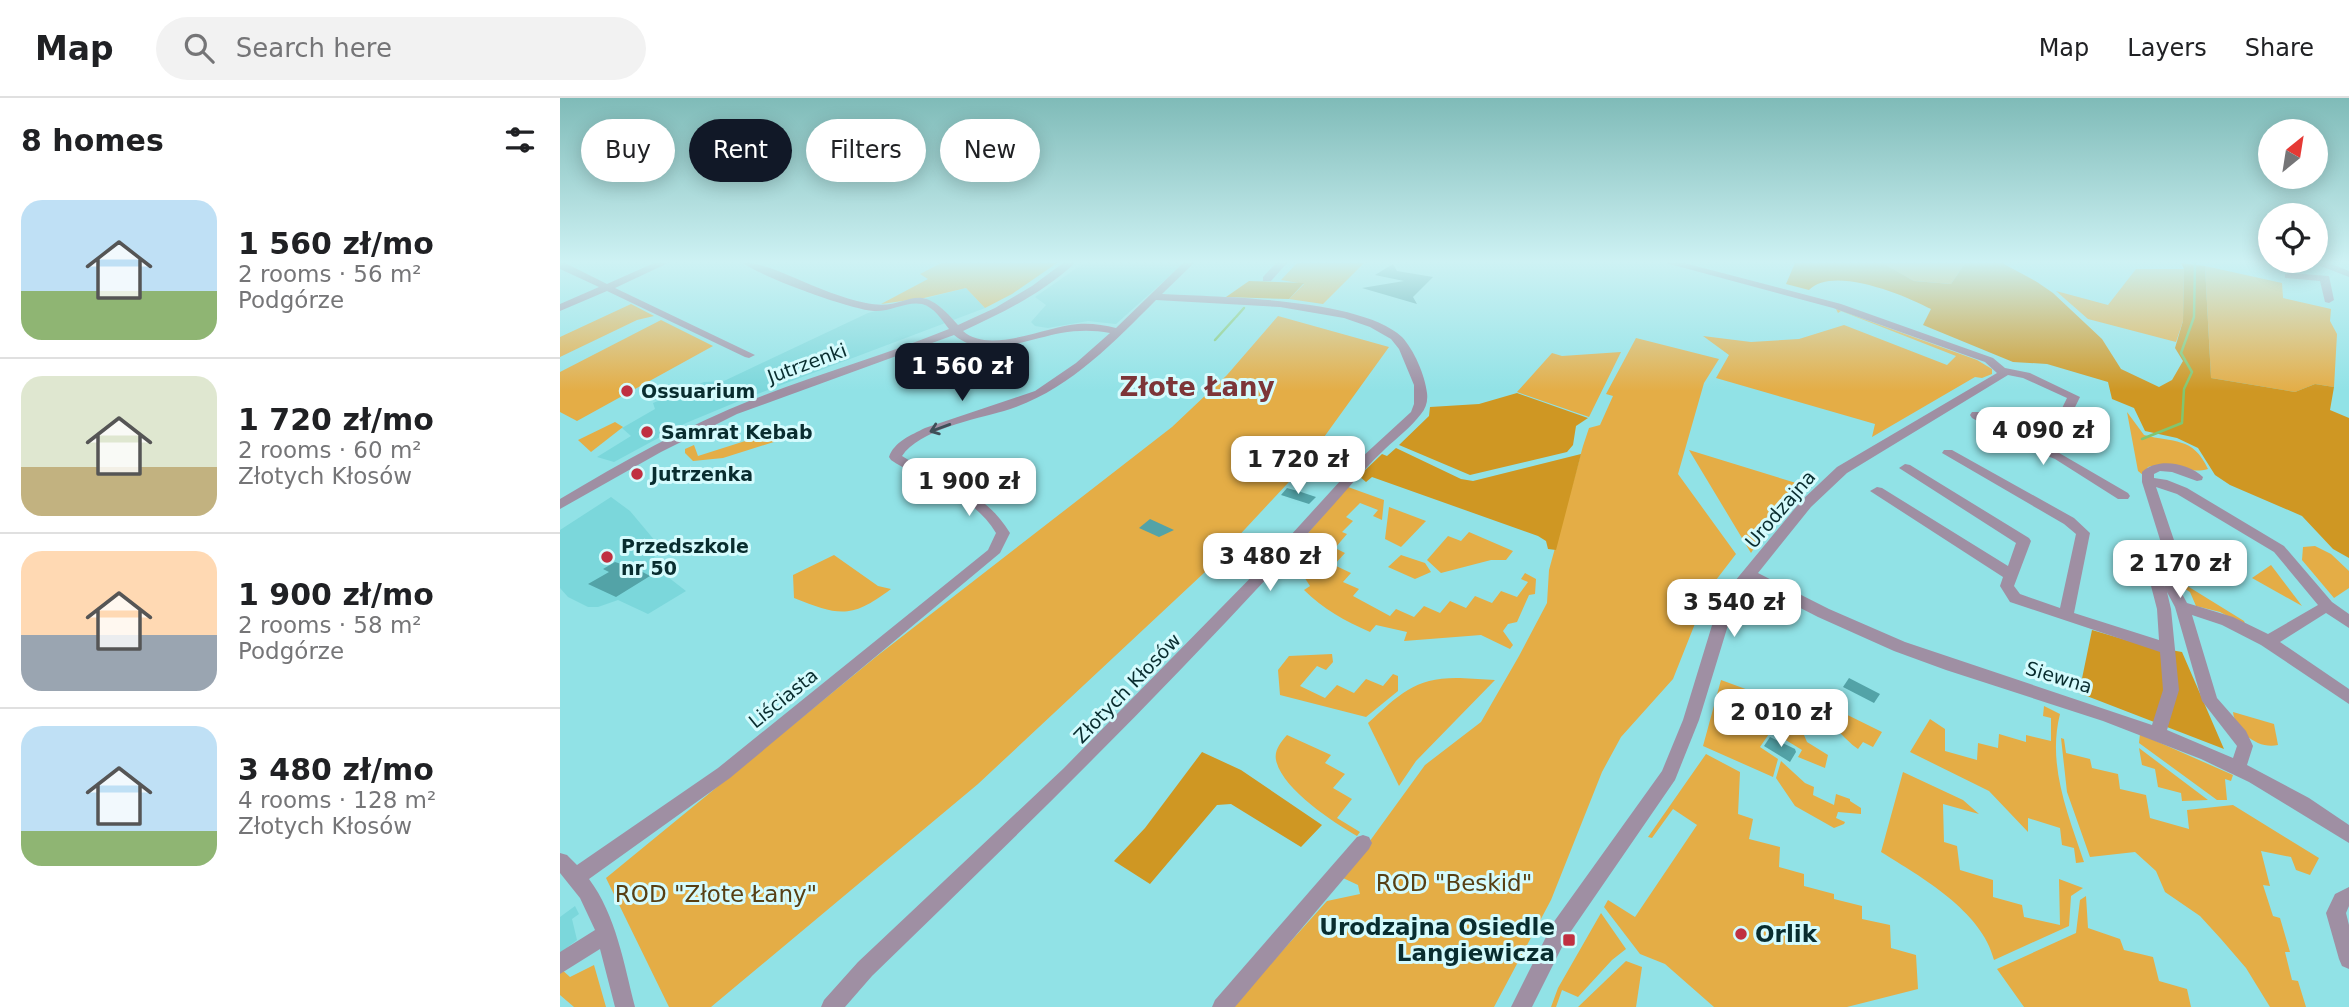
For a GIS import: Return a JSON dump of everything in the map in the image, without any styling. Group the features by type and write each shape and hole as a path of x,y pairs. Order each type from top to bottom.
{"street":[{"path":"644,305 749,355"},
{"path":"863,305 870,308 885,305"},
{"path":"931,305 962,338 979,343 1007,341 1074,325 1117,331 1144,305"},
{"name":"Jutrzenki","path":"560,505 666,443 714,420 955,329 1007,305"},
{"name":"Złotych Kłosów","path":"831,1007 865,969 1080,764 1259,579 1421,403 1418,381 1403,345 1377,327 1306,307 1284,305"},
{"path":"1835,305 2026,375 2074,397 2047,451"},
{"name":"Liściasta","path":"577,876 724,773 986,560 1002,538 1003,533 997,522 962,490 939,483 895,457 897,451 918,436 1016,403 1049,387 1069,375 1117,331"},
{"name":"Urodzajna","path":"1521,1007 1560,930 1669,775 1691,720 1721,622 1749,575 1806,504 1842,470 1872,449 1996,380 2002,368"},
{"path":"1976,415 2047,451 2123,496"},
{"path":"1948,453 2069,520 2083,533 2066,616"},
{"path":"2197,477 2175,467 2158,467 2148,472 2148,482 2169,546 2173,590 2182,607 2210,701 2240,736 2245,746 2238,767"},
{"path":"1905,468 2024,541 2007,586 2015,598 2167,649"},
{"path":"2148,482 2162,483 2182,491 2279,549 2327,606 2349,622"},
{"path":"1877,491 2010,574"},
{"path":"2151,559 2164,609 2171,690 2158,731"},
{"name":"Siewna","path":"1749,575 1903,649 2158,731 2238,767 2285,792 2349,835"},
{"path":"2267,642 2327,606"},
{"path":"2182,607 2224,618 2267,642 2349,698"},
{"path":"1222,1007 1363,843"},
{"path":"560,861 577,876 592,898 625,1007"},
{"path":"2349,896 2337,906 2336,913 2349,959"},
{"path":"560,964 605,935"}],"shaded area":[{"path":"898,305 983,305 985,308 686,423 614,462 597,457 631,436 622,428 655,409 653,403 704,382 724,381 868,313"},
{"path":"1046,305 1137,305 1116,324 1088,321 1048,328 1035,326 1031,322"},
{"path":"1923,305 2066,305 2102,339 2121,369 2159,387 2172,380 2183,361 2175,348 2183,321 2183,305 2207,305 2211,378 2295,392 2315,384 2334,387 2330,410 2349,418 2349,558 2333,549 2302,516 2230,485 2215,475 2198,448 2177,438 2145,431 2134,408 2112,399 2108,382 2047,364 2013,362 1923,325 1931,309"},
{"path":"1517,393 1588,418 1576,426 1573,445 1567,452 1470,475 1399,445 1429,416 1430,407 1479,404"},
{"path":"1396,448 1461,479 1473,481 1581,454 1556,550 1548,549 1546,541 1538,536 1372,477 1366,482 1359,476 1382,454 1387,456"},
{"name":"Przedszkole nr 50","path":"611,497 630,511 656,542 658,550 651,564 686,591 648,614 618,600 598,607 588,607 568,597 560,588 560,530"},
{"path":"2092,630 2143,645 2182,652 2224,749 2079,693"},
{"path":"1202,752 1241,770 1322,825 1301,847 1231,804 1217,805 1150,884 1114,861 1145,828"},
{"path":"575,906 579,914 572,919 577,940 560,953 560,917"}],"green space":[{"path":"628,305 634,305 654,316 637,320 560,357 560,337"},
{"path":"2072,305 2183,305 2183,321 2176,342 2088,319"},
{"path":"2207,305 2315,305 2331,309 2330,321 2337,334 2334,387 2315,384 2295,392 2211,378"},
{"path":"1836,309 1977,360 1992,369 1992,374 1982,378 1975,377 1872,437 1875,424 1716,378 1729,355 1703,336 1751,342 1799,339 1844,325 1947,365 1956,356 1841,311 1838,313"},
{"name":"ROD \"Złote Łany\"","path":"1278,316 1389,347 1301,469 1205,572 978,784 711,1007 669,1007 606,878 877,656 1172,427 1227,375"},
{"path":"661,320 713,346 577,421 560,412 560,372"},
{"name":"ROD \"Beskid\"","path":"1636,338 1719,359 1704,383 1678,474 1736,554 1716,580 1700,611 1673,679 1621,737 1602,772 1551,900 1494,1007 1232,1007 1327,901 1360,894 1358,885 1343,878 1425,765 1481,722 1547,603 1549,570 1589,428 1600,425 1613,396 1606,394"},
{"path":"1621,352 1589,417 1517,392 1552,353 1562,356"},
{"path":"2127,412 2144,435 2189,446 2202,458 2208,469 2156,466 2148,467 2143,475 2138,471"},
{"path":"615,422 623,427 591,452 578,440"},
{"path":"789,427 800,432 799,434 723,458 693,461 685,453 685,449 694,445 698,456"},
{"path":"1689,450 1806,486 1770,523 1751,553"},
{"path":"1348,487 1384,500 1382,520 1373,516 1378,510 1360,503 1346,517 1353,521 1342,532 1347,534 1335,548 1345,553 1334,565 1351,573 1343,582 1359,589 1353,596 1390,616 1396,609 1414,617 1424,606 1440,613 1450,601 1466,608 1475,596 1492,603 1501,591 1517,597 1528,582 1521,579 1525,573 1536,579 1535,594 1529,595 1517,622 1508,624 1503,631 1513,645 1510,649 1481,635 1404,641 1407,632 1376,625 1370,632 1335,614 1304,590 1310,586 1295,563 1287,557"},
{"path":"1389,507 1426,521 1401,547 1385,539"},
{"path":"1469,532 1513,551 1506,560 1491,560 1441,573 1427,560 1448,536 1461,541"},
{"path":"2315,546 2331,554 2349,571 2349,588 2334,598 2302,560 2303,547"},
{"path":"834,555 878,586 891,589 865,606 845,612 794,598 793,575"},
{"path":"1401,555 1425,563 1431,572 1415,579 1388,567"},
{"path":"2271,565 2302,606 2252,578"},
{"path":"2176,579 2244,621 2246,626 2220,612 2196,606 2190,592 2177,584"},
{"path":"1332,654 1333,662 1326,670 1317,666 1300,686 1325,698 1337,685 1354,693 1366,679 1383,686 1393,674 1398,676 1398,691 1366,717 1280,695 1278,670 1289,656"},
{"path":"1444,678 1495,680 1416,761 1399,786 1368,723 1409,689"},
{"path":"1721,680 1751,691 1753,689 1776,702 1768,713 1785,723 1809,696 1882,732 1873,747 1863,742 1858,749 1832,727 1812,721 1804,735 1807,742 1828,755 1825,768 1798,757 1802,750 1771,731 1760,747 1778,759 1773,777 1703,746"},
{"path":"2044,706 2060,714 2056,752 2058,771 2066,808 2084,862 2076,863 2074,848 2062,845 2060,828 2028,818 2028,832 1989,791 1910,752 1930,719 1945,729 1945,751 1977,760 1978,743 1998,748 1999,734 2026,742 2026,735 2051,741 2051,718 2043,716"},
{"path":"2233,712 2274,724 2278,745 2263,745 2249,737 2238,726"},
{"path":"2140,734 2233,775 2231,781 2225,779 2227,800 2217,800 2139,743"},
{"path":"1287,735 1331,755 1325,763 1345,774 1333,788 1352,799 1337,818 1360,832 1357,836 1310,804 1280,771 1276,753"},
{"path":"2061,738 2064,739 2066,753 2090,759 2092,768 2118,774 2120,789 2146,795 2150,818 2189,829 2187,810 2233,805 2319,858 2310,875 2296,870 2291,857 2261,851 2270,886 2263,885 2273,916 2280,918 2290,952 2285,952 2292,980 2298,981 2306,1007 2270,1007 2246,968 2221,939 2200,916 2165,892 2156,871 2135,852 2090,857 2067,792"},
{"path":"2139,748 2208,800 2182,801 2181,793 2158,787 2155,769 2142,765"},
{"path":"1706,754 1740,772 1738,814 1753,819 1749,839 1780,847 1779,867 1804,874 1804,886 1834,894 1834,899 1862,906 1862,919 1890,925 1891,948 1916,955 1918,989 1847,1007 1714,1007 1665,964 1640,954 1604,907 1608,900 1635,917 1697,825 1673,809 1652,838 1648,837"},
{"path":"1781,761 1805,783 1814,787 1813,795 1834,805 1836,794 1850,799 1861,808 1861,814 1838,812 1836,818 1845,822 1834,828 1795,806 1776,778"},
{"path":"1903,772 1963,800 1979,814 1943,804 1944,842 1957,846 1960,870 1993,880 1993,897 2022,905 2024,917 2060,925 2059,879 2083,888 2071,896 2069,926 1994,960 1987,942 1964,911 1931,884 1881,852"},
{"path":"2086,896 2088,928 2120,939 2124,950 2153,957 2159,981 2187,989 2191,1007 2024,1007 1997,969 2076,933 2080,900"},
{"path":"1601,913 1626,949 1612,960 1578,997 1562,990 1556,1007 1551,1007 1558,988"},
{"path":"1626,961 1642,967 1636,1007 1578,1007"},
{"path":"594,965 606,1007 574,1007 560,995 560,968 570,977"}],"building":[{"path":"1287,488 1316,497 1309,504 1281,495"},
{"path":"1150,519 1174,530 1159,537 1139,528"},
{"name":"Przedszkole nr 50","path":"615,562 650,576 616,597 588,584 609,572 603,569"},
{"path":"1849,678 1880,694 1874,703 1843,687"},
{"path":"1770,737 1795,749 1790,762 1764,746"}],"waterway":[{"path":"2142,439 2182,423 2184,389 2192,372 2181,353 2194,317 2194,305"},
{"path":"1236,317 1244,308"},
{"path":"1215,340 1235,318"}],"place":[{"name":"Ossuarium","path":"627,391"},
{"name":"Samrat Kebab","path":"647,432"},
{"name":"Jutrzenka","path":"637,474"},
{"name":"Przedszkole nr 50","path":"607,557"},
{"name":"Orlik","path":"1741,934"},
{"name":"Urodzajna Osiedle Langiewicza","path":"1569,940"}],"district":[{"name":"Złote Łany","path":"1197,387"}]}
